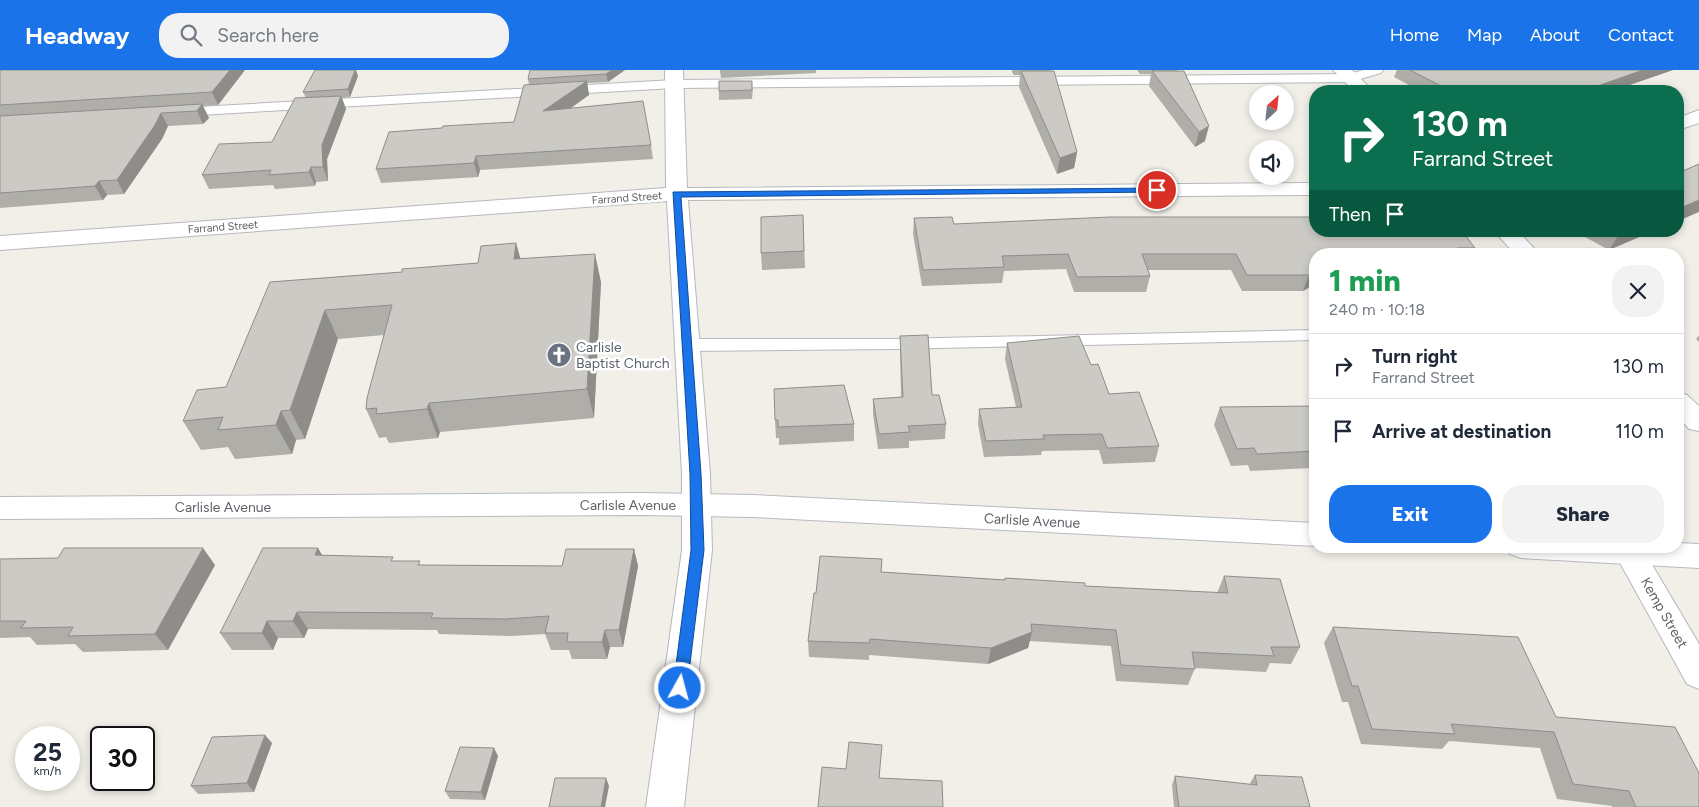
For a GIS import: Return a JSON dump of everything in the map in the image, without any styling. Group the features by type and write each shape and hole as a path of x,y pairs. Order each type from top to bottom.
{"street":[{"path":"1346,74 1358,85"},
{"path":"665,807 698,550 676,194 674,77"},
{"path":"1684,122 1699,116"},
{"name":"Farrand Street","path":"0,243 676,194 1309,189"},
{"path":"1511,237 1522,248"},
{"path":"1684,407 1699,422"},
{"name":"Carlisle Avenue","path":"0,508 752,506 1309,535"},
{"name":"Kemp Street","path":"1630,553 1699,674"},
{"path":"1646,553 1699,556"}],"lane":[{"path":"168,113 493,96 674,77 1346,74 1377,70"},
{"path":"686,345 894,344 1309,335"}],"building":[{"path":"0,70 230,70 212,92 0,105"},
{"path":"315,70 355,70 348,89 303,92"},
{"path":"530,70 612,70 606,74 528,79"},
{"path":"1410,70 1643,70 1600,85 1439,85"},
{"path":"1021,71 1054,71 1077,152 1060,158"},
{"path":"1152,71 1184,71 1209,126 1199,132"},
{"path":"587,81 543,111 643,101 651,145 476,156 474,163 376,169 389,132 442,128 443,126 514,122 524,85"},
{"path":"719,81 752,81 752,90 719,91"},
{"path":"341,96 322,145 323,167 311,167 309,172 269,175 271,170 202,175 219,144 272,142 295,98"},
{"path":"202,104 197,111 161,113 155,125 117,180 99,181 95,186 0,193 0,116"},
{"path":"1699,164 1699,200 1684,206 1684,170"},
{"path":"803,215 804,251 761,253 761,217"},
{"path":"952,217 954,224 1110,217 1309,217 1309,237 1467,237 1475,248 1309,248 1309,275 1247,275 1236,254 1142,254 1150,276 1077,277 1068,254 1002,256 1004,267 923,270 914,218"},
{"name":"Carlisle Baptist Church","path":"516,243 514,259 595,254 587,389 429,403 427,409 376,414 377,408 366,409 367,398 392,305 325,310 290,410 281,411 276,425 218,430 223,417 183,421 197,390 226,387 270,282 402,272 402,269 478,263 481,246"},
{"path":"928,335 932,395 939,395 946,424 908,426 910,432 879,434 873,399 903,397 900,336"},
{"path":"1079,336 1091,365 1098,364 1109,394 1139,392 1159,446 1107,448 1102,434 1043,435 1044,439 986,441 979,409 1022,407 1007,343"},
{"path":"844,385 854,424 778,427 778,420 775,420 774,389"},
{"path":"1309,406 1309,451 1257,454 1254,448 1237,449 1220,407"},
{"path":"64,548 203,548 155,634 68,636 73,627 21,628 26,621 0,621 0,559 58,558"},
{"path":"263,548 318,548 315,555 393,557 391,561 420,561 418,565 562,566 566,549 634,549 619,630 605,630 602,642 567,642 568,633 545,633 549,616 505,619 431,618 433,613 297,612 293,621 267,621 262,633 220,633"},
{"path":"820,556 882,559 881,572 1085,583 1085,586 1228,593 1224,576 1280,579 1300,647 1271,647 1274,656 1192,652 1195,669 1121,665 1116,630 1031,624 1032,632 991,648 870,639 869,643 808,641"},
{"path":"1333,627 1518,637 1556,717 1675,727 1699,773 1699,807 1636,807 1629,791 1573,784 1554,732 1451,724 1455,734 1372,729 1358,686 1352,686"},
{"path":"265,735 247,783 191,786 212,737"},
{"path":"849,742 882,745 879,778 942,781 943,807 818,807 822,767 846,769"},
{"path":"460,747 494,748 481,792 445,791"},
{"path":"1255,775 1302,777 1310,807 1179,807 1175,776 1257,785"},
{"path":"555,778 606,778 601,807 549,807"}],"place":[{"name":"Carlisle Baptist Church","path":"559,355"}],"route":[{"path":"680,688 698,550 696,474 676,194 1157,190"}]}
